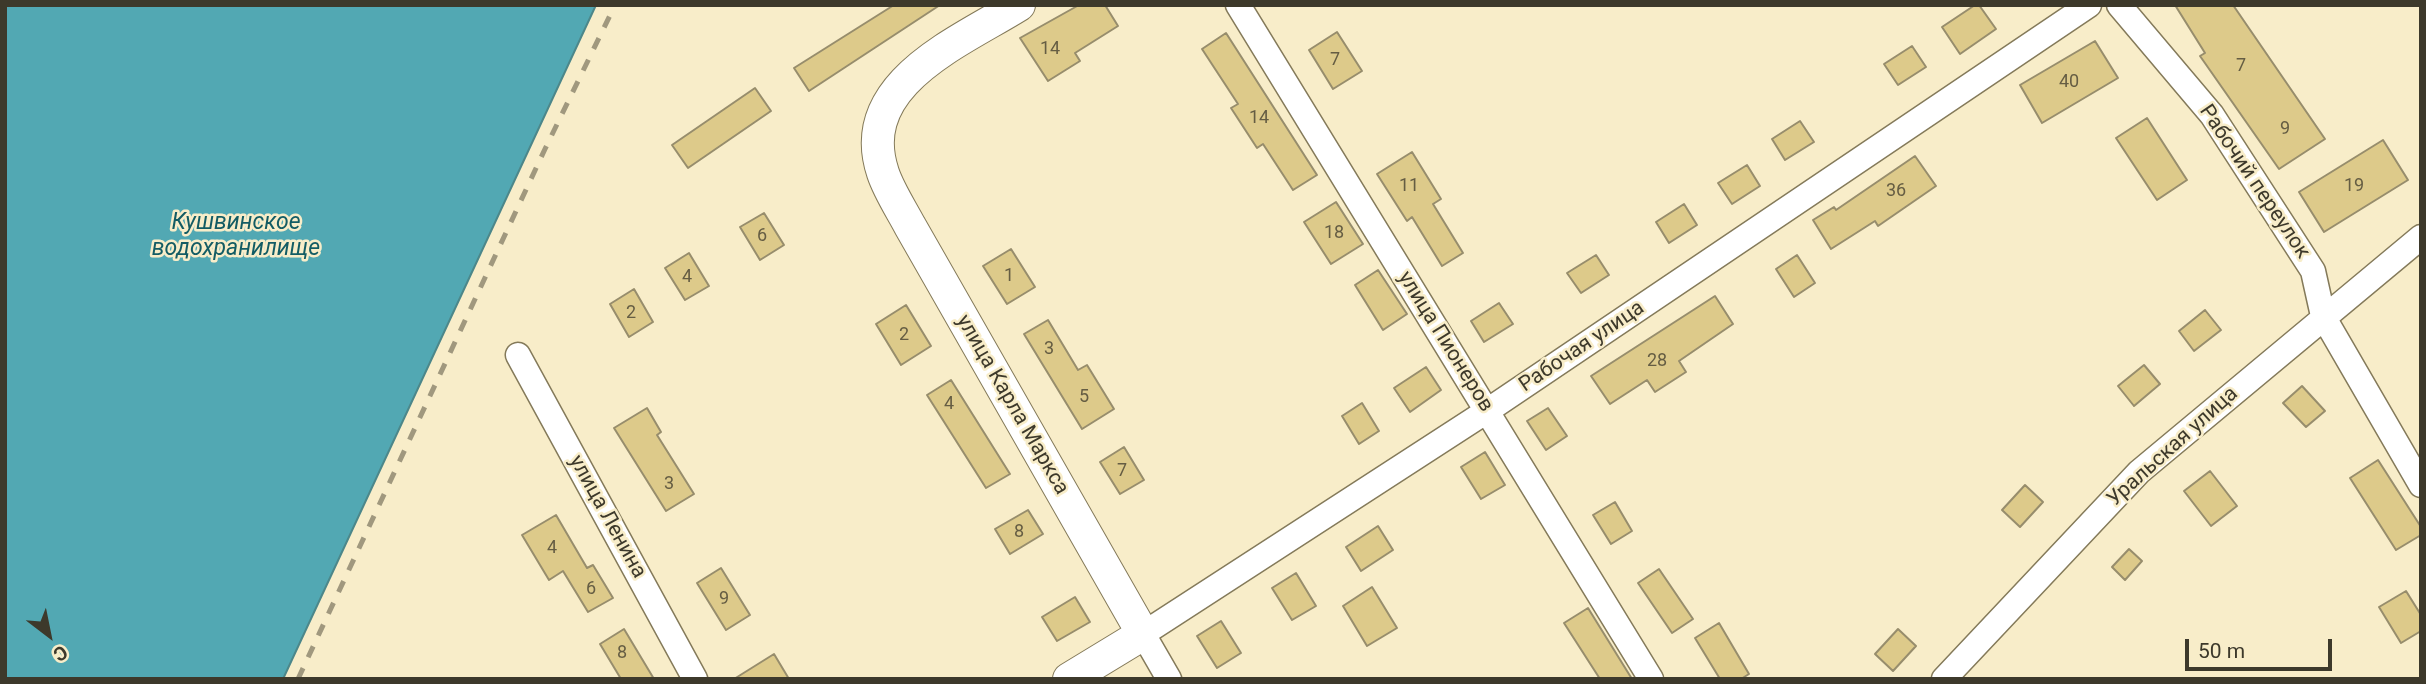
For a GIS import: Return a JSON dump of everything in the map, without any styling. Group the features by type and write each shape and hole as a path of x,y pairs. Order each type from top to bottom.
{"main road":[{"name":"улица Карла Маркса","path":"1020,5 911,73 890,97 881,122 879,148 883,173 910,226 1143,634"},
{"name":"Рабочая улица","path":"1069,679 1143,634"}],"street":[{"name":"улица Пионеров","path":"1238,5 1651,679"},
{"name":"Рабочая улица","path":"1143,634 1487,411 2089,5"},
{"name":"Рабочий переулок","path":"2119,5 2212,114 2313,271 2323,316 2421,485"},
{"name":"Уральская улица","path":"1944,679 2139,472 2421,237"},
{"name":"улица Ленина","path":"518,355 695,679"},
{"name":"улица Карла Маркса","path":"1143,634 1169,679"}],"water":[{"name":"Кушвинское водохранилище","path":"5,5 596,5 283,679 5,679"}],"building":[{"path":"894,5 940,5 809,91 794,68"},
{"path":"1079,5 1105,5 1118,26 1075,53 1080,61 1048,81 1020,38"},
{"path":"1979,5 1996,29 1960,54 1942,27"},
{"path":"2175,5 2233,5 2325,139 2279,169 2200,56 2205,53"},
{"path":"1337,32 1362,71 1333,89 1309,50"},
{"path":"1226,33 1317,175 1293,190 1263,144 1257,148 1231,108 1238,104 1202,49"},
{"path":"2095,41 2118,78 2042,123 2020,85"},
{"path":"1912,46 1926,67 1898,85 1884,64"},
{"path":"755,88 771,111 688,168 672,145"},
{"path":"2147,118 2187,180 2157,200 2116,138"},
{"path":"1800,121 1814,142 1785,160 1772,139"},
{"path":"2383,140 2408,180 2324,232 2299,192"},
{"path":"1412,152 1441,199 1433,204 1463,253 1442,266 1412,217 1407,221 1377,174"},
{"path":"1915,156 1936,186 1878,226 1875,221 1831,249 1813,220 1834,207 1836,210"},
{"path":"1747,165 1760,186 1732,204 1718,183"},
{"path":"1336,202 1363,244 1331,264 1304,222"},
{"path":"1684,204 1697,225 1669,243 1656,222"},
{"path":"764,213 784,245 760,260 740,227"},
{"path":"1011,249 1035,287 1007,304 983,266"},
{"path":"689,253 709,286 685,300 665,268"},
{"path":"1596,255 1609,275 1581,293 1567,273"},
{"path":"1797,255 1815,283 1794,297 1776,269"},
{"path":"1378,270 1407,314 1383,330 1355,285"},
{"path":"634,289 653,322 629,337 610,304"},
{"path":"1715,296 1733,324 1679,361 1686,372 1655,392 1647,380 1610,404 1591,376"},
{"path":"1499,303 1513,324 1484,342 1471,321"},
{"path":"906,305 931,346 901,365 876,324"},
{"path":"2205,310 2221,330 2194,351 2179,331"},
{"path":"1048,320 1078,370 1087,365 1114,409 1082,429 1024,334"},
{"path":"2144,365 2160,384 2134,406 2118,386"},
{"path":"1426,367 1441,390 1410,412 1394,388"},
{"path":"951,380 1010,474 986,488 927,395"},
{"path":"2302,386 2325,411 2306,427 2283,403"},
{"path":"1362,403 1379,431 1359,444 1342,416"},
{"path":"647,408 661,432 657,435 694,494 666,511 614,428"},
{"path":"1548,408 1567,436 1546,450 1527,421"},
{"path":"1124,447 1144,480 1120,494 1100,462"},
{"path":"1485,452 1505,485 1481,499 1461,467"},
{"path":"2378,460 2421,527 2421,535 2396,550 2350,478"},
{"path":"2210,471 2237,506 2211,526 2184,491"},
{"path":"2025,485 2043,502 2020,527 2002,510"},
{"path":"1615,502 1632,531 1611,544 1593,515"},
{"path":"1028,510 1043,534 1010,554 995,529"},
{"path":"556,515 587,568 593,565 613,598 588,612 563,571 549,580 522,535"},
{"path":"1378,526 1393,550 1361,571 1346,547"},
{"path":"2129,549 2142,561 2125,580 2112,567"},
{"path":"721,568 750,615 726,630 697,583"},
{"path":"1659,569 1693,619 1672,633 1638,583"},
{"path":"1296,573 1316,606 1292,620 1272,588"},
{"path":"1372,587 1397,628 1367,646 1343,606"},
{"path":"2406,591 2421,615 2421,631 2401,643 2379,607"},
{"path":"1075,597 1090,622 1057,641 1042,617"},
{"path":"1588,608 1632,679 1600,679 1564,623"},
{"path":"1221,621 1241,653 1217,668 1197,636"},
{"path":"1719,623 1749,674 1741,679 1720,679 1695,638"},
{"path":"624,629 654,679 621,679 600,644"},
{"path":"1898,629 1916,646 1893,671 1875,654"},
{"path":"774,654 789,679 734,679"}],"railway":[{"path":"298,679 615,5"}]}
